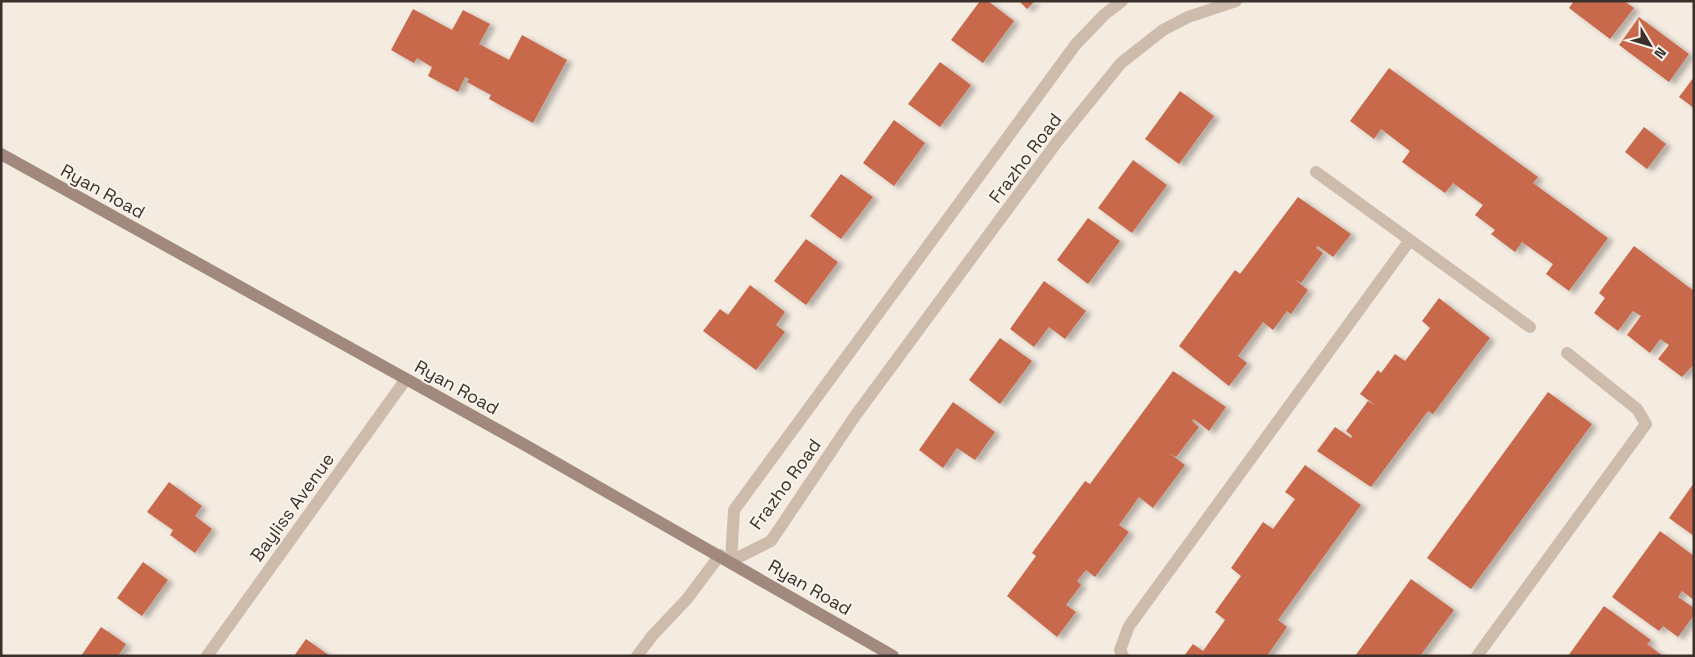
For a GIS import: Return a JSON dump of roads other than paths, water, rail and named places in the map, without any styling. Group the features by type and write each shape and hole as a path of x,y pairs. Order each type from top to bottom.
{"main road":[{"name":"Ryan Road","path":"1,154 725,558 893,656"}],"street":[{"name":"Frazho Road","path":"725,558 734,510 1076,44 1105,14 1122,1"},
{"name":"Frazho Road","path":"725,558 771,541 855,416 1057,142 1121,63 1163,30 1188,17 1236,1"},
{"path":"1316,172 1530,328"},
{"path":"1123,656 1120,650 1129,626 1410,240"},
{"path":"1477,656 1646,424 1637,408 1567,353"},
{"name":"Bayliss Avenue","path":"207,656 406,379"},
{"path":"637,656 652,636 725,558"}]}
